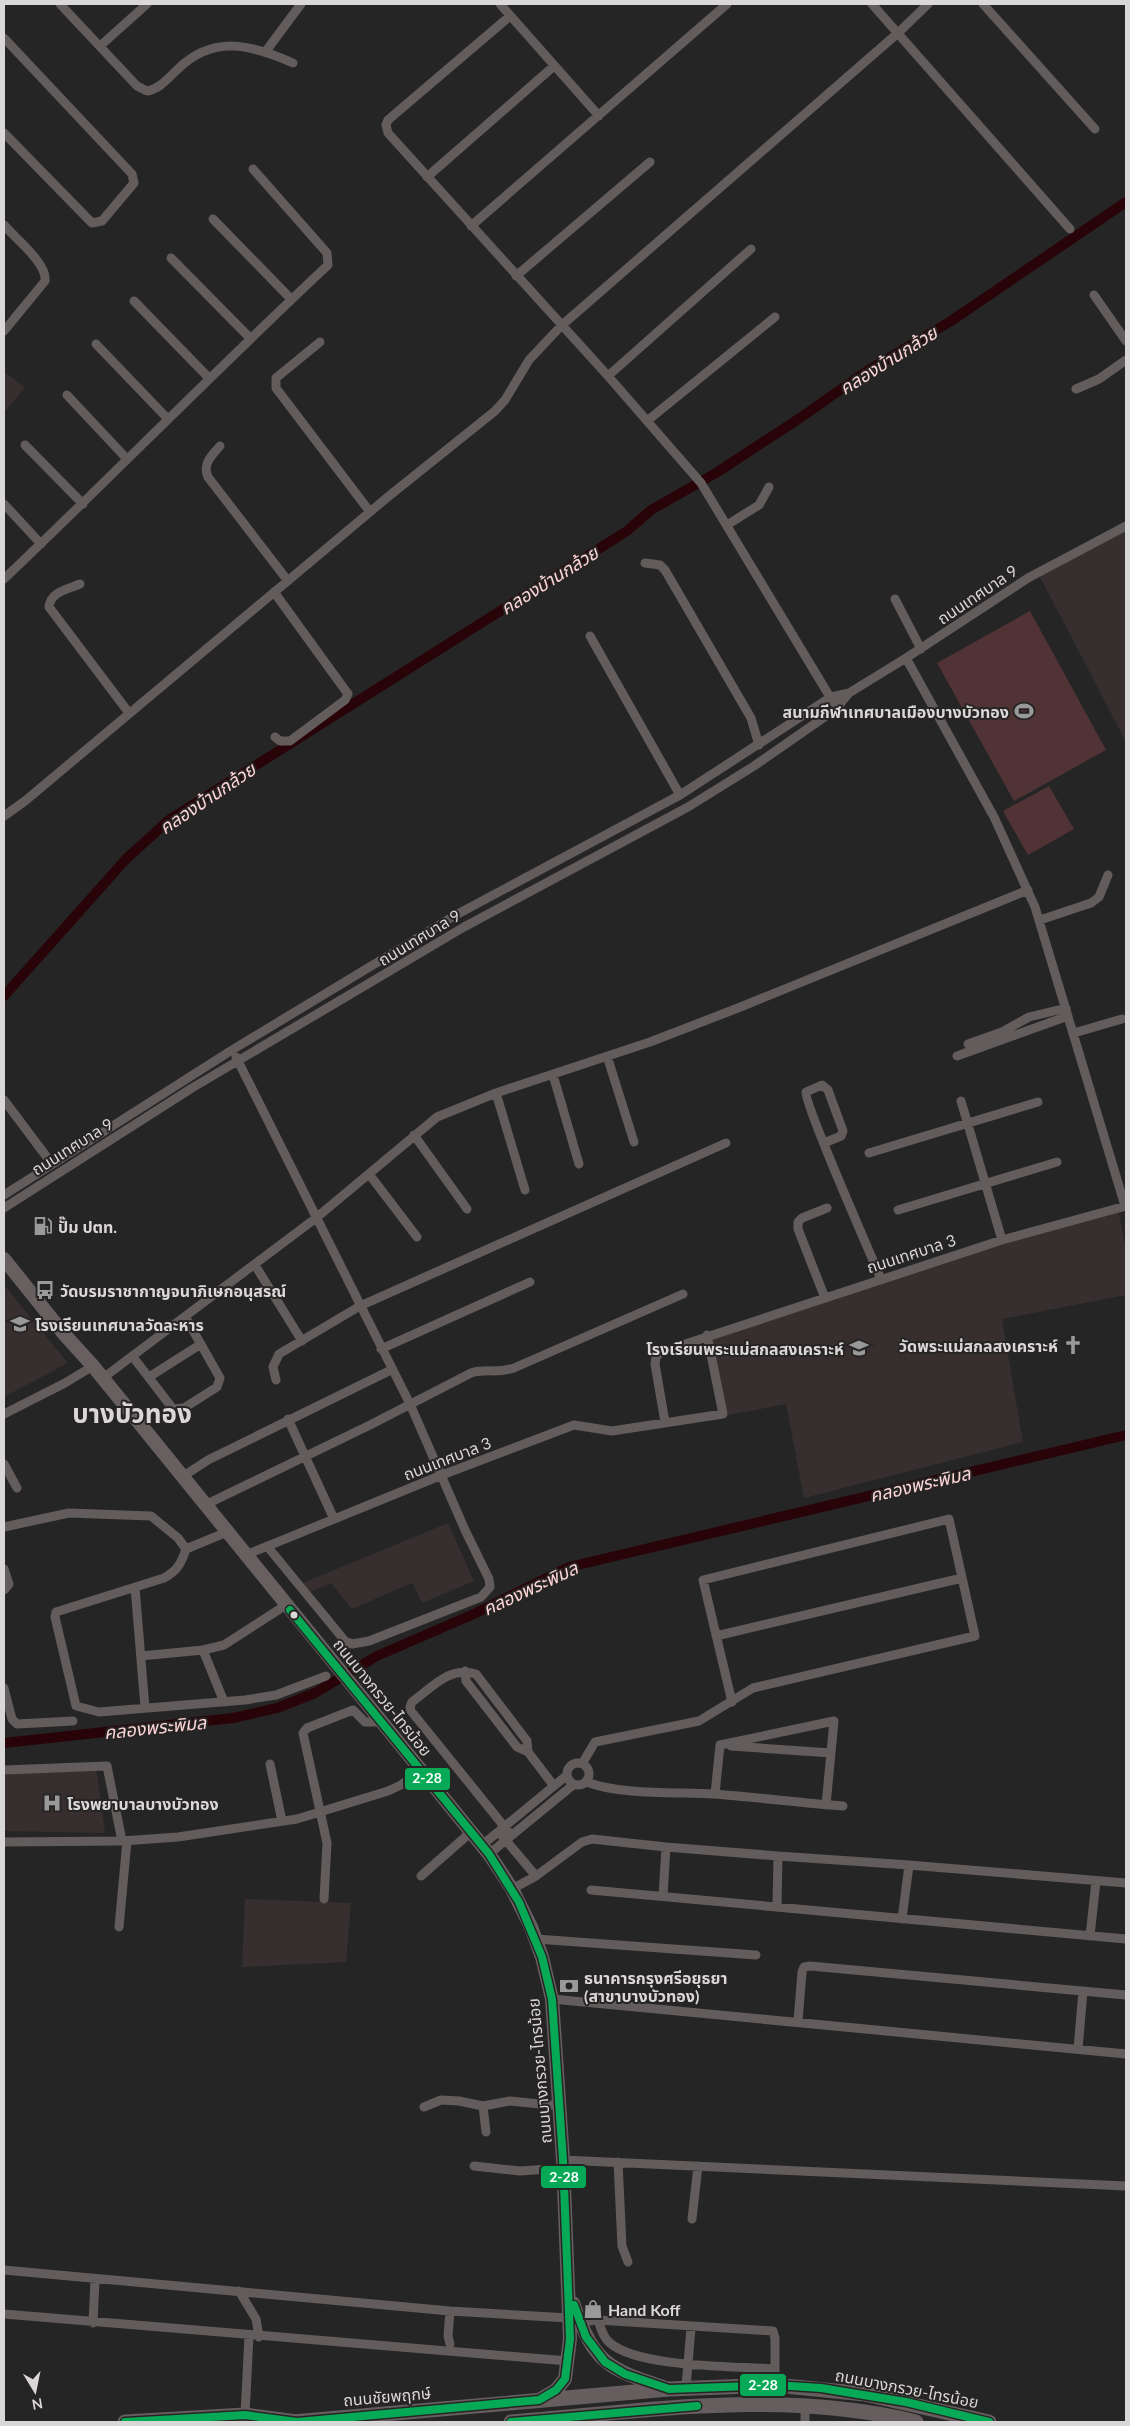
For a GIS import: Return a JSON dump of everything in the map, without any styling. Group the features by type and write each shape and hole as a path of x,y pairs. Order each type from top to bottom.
{"main road":[{"name":"ถนนบางกรวย-ไทรน้อย","path":"4,1259 64,1334 94,1366 324,1653 471,1832 512,1889 536,1939 552,1999 564,2164 568,2288 575,2320 594,2350 609,2366 625,2374 669,2388"},
{"name":"ถนนบางกรวย-ไทรน้อย","path":"539,2400 562,2385 565,2379 575,2320"},
{"name":"ถนนบางกรวย-ไทรน้อย","path":"484,2405 669,2388 775,2385 865,2394 989,2422"},
{"name":"ถนนชัยพฤกษ์","path":"293,2422 484,2405"},
{"name":"ถนนบางกรวย-ไทรน้อย","path":"511,2422 589,2419 711,2405 805,2405 873,2413 914,2422"},
{"path":"125,2422 246,2415 297,2422"}],"street":[{"path":"60,4 137,86 147,91 158,87 188,59 205,50 223,46 243,46 266,51 293,63"},
{"path":"100,46 147,4"},
{"path":"266,51 301,4"},
{"path":"500,4 599,116"},
{"path":"471,226 727,4"},
{"path":"872,4 1070,230"},
{"path":"4,816 370,512 495,411 505,400 529,360 561,326 898,33 928,4"},
{"path":"982,4 1095,129"},
{"path":"510,16 388,120 386,125 388,133 608,376 701,484 836,709"},
{"path":"4,38 132,174 134,184 102,221 92,223 4,133"},
{"path":"427,177 554,66"},
{"path":"516,276 650,162"},
{"path":"4,579 83,504 208,377 328,264 329,256 253,169"},
{"path":"213,219 291,300"},
{"path":"4,225 42,265 46,277 45,281 4,331"},
{"path":"608,376 751,249"},
{"path":"171,258 250,338"},
{"path":"1094,294 1126,341"},
{"path":"134,302 208,377"},
{"path":"647,421 775,317"},
{"path":"320,342 276,378 276,388 370,512"},
{"path":"96,344 167,418"},
{"path":"1076,389 1099,379 1126,360"},
{"path":"67,395 127,459"},
{"path":"25,445 83,504"},
{"path":"220,446 208,461 205,471 208,477 288,581"},
{"path":"727,525 759,505 769,487"},
{"path":"4,504 40,544"},
{"name":"ถนนเทศบาล 9","path":"4,1208 238,1061 464,927 688,807 754,766 836,709 849,693 921,649 1028,578 1126,526"},
{"path":"645,563 660,565 665,570 751,718 758,746"},
{"path":"80,584 56,594 49,607 128,714"},
{"path":"274,592 348,694 345,700 290,741 280,741 275,737"},
{"path":"894,599 921,649"},
{"path":"590,636 680,795"},
{"path":"906,658 994,817 1040,920 1125,1206"},
{"name":"ถนนเทศบาล 9","path":"4,1195 232,1050 454,916 680,795 758,746 830,697 849,693"},
{"path":"1040,920 1091,903 1098,897 1108,875"},
{"path":"103,1378 186,1318 316,1218 437,1117 496,1093 553,1075 738,1008 1028,890"},
{"path":"968,1044 1002,1032 1028,1017 1067,1012"},
{"path":"957,1056 1067,1012"},
{"path":"1074,1033 1122,1019"},
{"path":"232,1050 391,1370 410,1404 489,1579 490,1587 481,1597 369,1641 352,1644 345,1641 267,1546"},
{"path":"607,1056 634,1142"},
{"path":"553,1075 579,1164"},
{"path":"824,1143 841,1136 844,1131 828,1090 822,1085 810,1089 806,1095 824,1143 881,1279"},
{"path":"496,1093 525,1190"},
{"path":"4,1100 52,1164"},
{"path":"961,1100 1002,1240"},
{"path":"869,1153 1038,1102"},
{"path":"414,1135 467,1209"},
{"path":"276,1380 273,1367 279,1354 360,1306 726,1143"},
{"path":"898,1210 1057,1162"},
{"path":"369,1174 418,1237"},
{"name":"ถนนเทศบาล 3","path":"665,1422 655,1364 656,1356 661,1352 707,1335 1002,1240 1125,1206"},
{"path":"825,1298 798,1229 798,1222 802,1218 827,1208"},
{"path":"255,1265 302,1341"},
{"path":"381,1349 530,1282"},
{"path":"205,1505 470,1373 485,1370 492,1373 502,1372 514,1368 683,1294"},
{"path":"133,1356 149,1376 168,1406 178,1410 218,1387 221,1382 202,1344 186,1318"},
{"name":"ถนนเทศบาล 3","path":"246,1555 442,1475 574,1425 612,1431 722,1414 707,1335"},
{"path":"149,1376 202,1344"},
{"path":"4,1414 94,1366"},
{"path":"182,1477 208,1460 288,1419 391,1370"},
{"path":"288,1419 334,1519"},
{"path":"4,1464 16,1488"},
{"path":"4,1527 69,1514 151,1516 178,1538 186,1550"},
{"path":"582,1764 595,1742 699,1721 732,1702 753,1688 975,1636 949,1519 703,1580 732,1702"},
{"path":"227,1532 186,1550 180,1565 174,1572 135,1587 58,1609 55,1615 76,1706 98,1712 224,1702 276,1694 326,1676"},
{"path":"4,1569 9,1584 4,1590"},
{"path":"716,1636 962,1578"},
{"path":"135,1587 145,1708"},
{"path":"141,1656 203,1650 236,1639 286,1605"},
{"path":"203,1650 224,1702"},
{"path":"465,1671 466,1681 518,1747 528,1752 554,1786"},
{"path":"528,1752 527,1740 476,1674 465,1671 450,1674 412,1702 410,1706 411,1712 536,1876"},
{"path":"4,1688 12,1720 17,1724 73,1721"},
{"path":"491,1712 499,1705"},
{"path":"324,1899 327,1843 303,1733 307,1728 353,1710 365,1722 381,1722"},
{"path":"720,1746 834,1721 826,1805"},
{"path":"720,1746 831,1753"},
{"path":"715,1794 720,1746"},
{"path":"485,1850 502,1829 566,1776 569,1767 575,1763 582,1764 589,1771 587,1782 581,1786 574,1785 566,1776"},
{"path":"270,1764 282,1821"},
{"path":"4,1770 107,1766 124,1841 119,1927"},
{"path":"4,1842 124,1841 178,1837 282,1821 388,1792 401,1785 420,1770"},
{"path":"587,1782 599,1787 617,1789 715,1794 843,1806"},
{"path":"485,1850 508,1838 574,1785"},
{"path":"421,1876 471,1832"},
{"path":"512,1889 536,1876 582,1842 592,1839 666,1847 1126,1883"},
{"path":"663,1896 666,1847"},
{"path":"776,1906 778,1856"},
{"path":"902,1919 909,1865"},
{"path":"1090,1936 1096,1880"},
{"path":"591,1890 1126,1939"},
{"path":"536,1939 756,1955"},
{"path":"798,2021 802,1972 804,1967 810,1966 1126,1995"},
{"path":"1078,2049 1083,1991"},
{"path":"552,1999 798,2021 1126,2054"},
{"path":"424,2107 441,2100 459,2101 483,2106 510,2101 560,2106"},
{"path":"483,2106 486,2132"},
{"path":"618,2162 622,2246 628,2262"},
{"path":"474,2166 520,2171 564,2164 618,2162 1126,2186"},
{"path":"692,2219 698,2166"},
{"path":"4,2270 95,2280 240,2291 450,2311 691,2328 773,2331 775,2338 775,2385"},
{"path":"93,2323 95,2280"},
{"path":"240,2291 245,2304 256,2319 246,2415"},
{"path":"450,2311 450,2344"},
{"path":"4,2314 254,2337 568,2361"},
{"path":"598,2320 604,2336 616,2348 646,2359 775,2369"},
{"path":"686,2387 691,2328"},
{"path":"805,2405 805,2422"}],"shaded area":[{"path":"4,372 25,387 4,413"},
{"path":"1126,530 1126,742 1040,577"},
{"path":"1030,611 1106,750 1014,801 937,663"},
{"path":"1049,786 1074,829 1028,855 1003,811"},
{"name":"โรงเรียนพระแม่สกลสงเคราะห์","path":"1118,1209 1126,1252 1126,1295 1002,1319 1023,1442 804,1498 786,1404 724,1416 710,1334"},
{"name":"โรงเรียนเทศบาลวัดละหาร","path":"4,1285 68,1363 4,1397"},
{"path":"448,1523 474,1581 422,1603 412,1583 352,1609 331,1583 310,1592 303,1583"},
{"name":"โรงพยาบาลบางบัวทอง","path":"96,1767 105,1833 4,1831 4,1774"},
{"path":"245,1899 351,1903 346,1962 242,1967"}],"waterway":[{"name":"คลองบ้านกล้วย","path":"4,996 126,859 169,820 627,531 651,510 716,473 867,371 951,321 1126,202"},
{"name":"คลองพระพิมล","path":"4,1743 233,1718 277,1708 315,1693 377,1656 476,1613 569,1567 1126,1435"}],"transit line":[{"name":"2-28","path":"125,2422 245,2415 297,2422 539,2400 556,2390 565,2379 570,2339 563,2160 552,1999 542,1957 519,1902 489,1854 290,1610"},
{"name":"2-28","path":"574,2305 586,2337 605,2362 625,2374 669,2389 775,2385 821,2388 906,2402 989,2422"},
{"name":"2-28","path":"511,2422 697,2406"}],"place":[{"name":"สนามกีฬาเทศบาลเมืองบางบัวทอง","path":"1024,711"},
{"name":"ปั๊ม ปตท.","path":"43,1226"},
{"name":"วัดบรมราชากาญจนาภิเษกอนุสรณ์","path":"45,1290"},
{"name":"โรงเรียนเทศบาลวัดละหาร","path":"20,1324"},
{"name":"วัดพระแม่สกลสงเคราะห์","path":"1073,1345"},
{"name":"โรงเรียนพระแม่สกลสงเคราะห์","path":"859,1348"},
{"name":"โรงพยาบาลบางบัวทอง","path":"52,1803"},
{"name":"ธนาคารกรุงศรีอยุธยา (สาขาบางบัวทอง)","path":"569,1986"},
{"name":"Hand Koff","path":"593,2309"}],"district":[{"name":"บางบัวทอง","path":"132,1413"}]}
